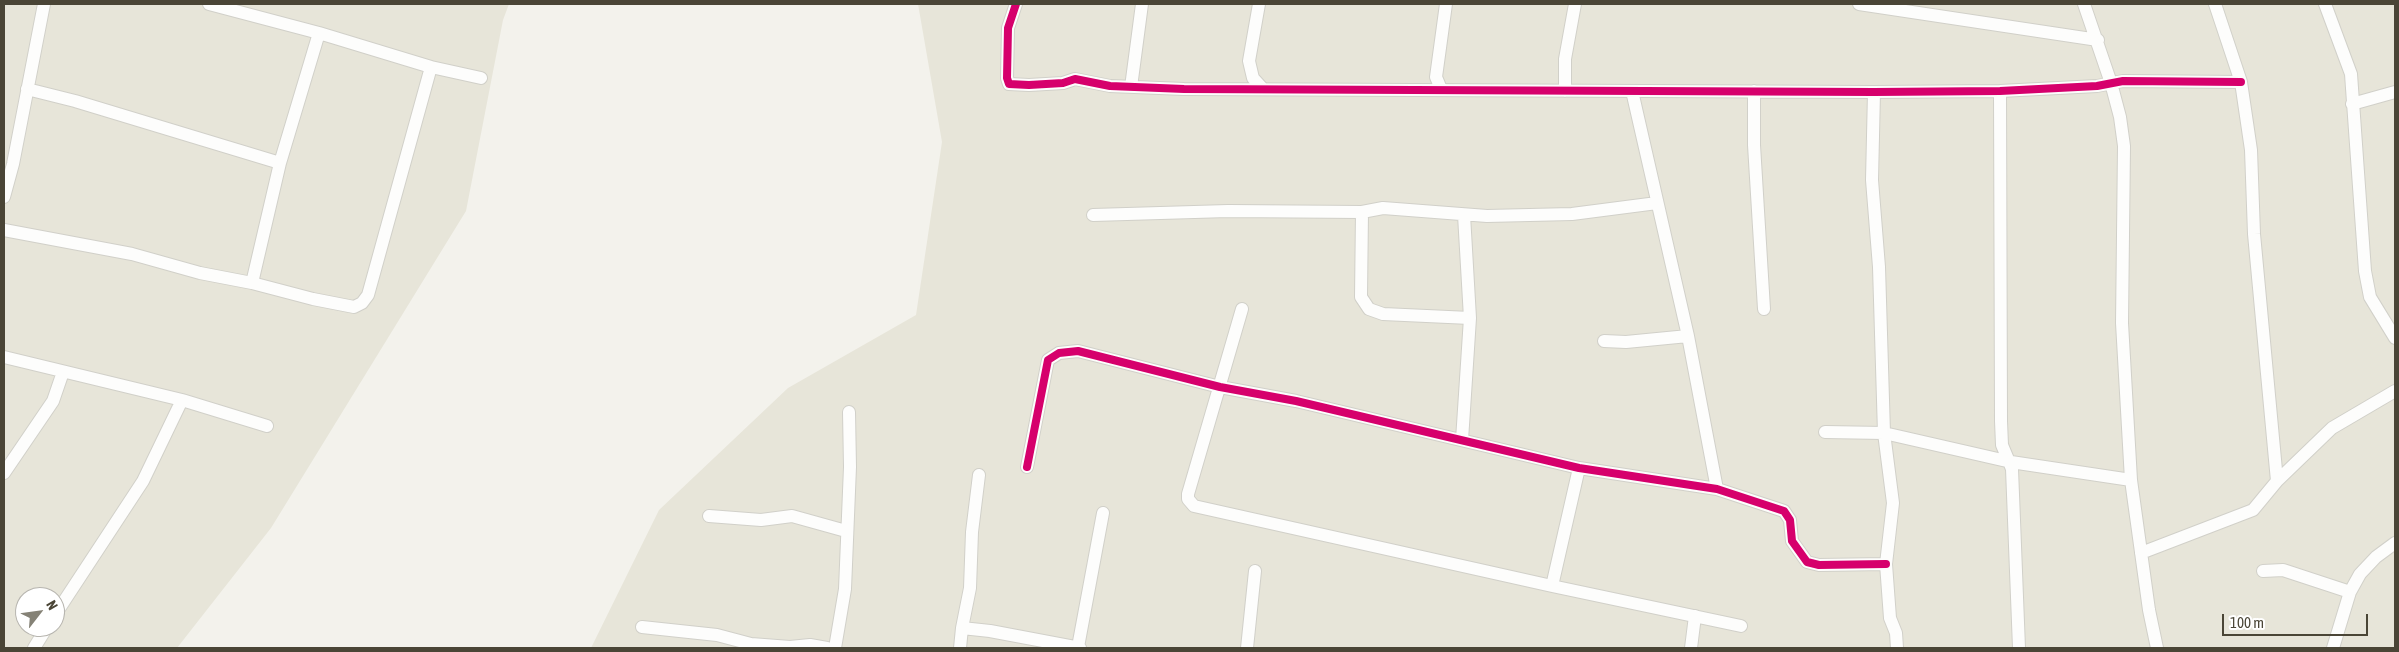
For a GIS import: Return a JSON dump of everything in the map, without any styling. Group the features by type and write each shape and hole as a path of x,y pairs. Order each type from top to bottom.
{"street":[{"path":"4,197 44,4"},
{"path":"209,4 319,33 431,67 481,78"},
{"path":"1016,4 1008,28 1007,78 1009,84 1063,83 1075,79 1110,86 1131,87 1395,91 1441,89 1874,92 2000,91 2097,86 2123,81 2241,82"},
{"path":"1131,87 1142,4"},
{"path":"1259,4 1249,61 1253,78 1263,89"},
{"path":"1441,89 1436,76 1446,4"},
{"path":"1565,91 1565,59 1575,4"},
{"path":"1859,4 2098,40"},
{"path":"2084,4 2098,40 2111,83 2120,117 2124,146 2122,323 2131,480 2149,610 2157,648"},
{"path":"2215,4 2241,82 2250,150 2254,234 2277,481"},
{"path":"2325,4 2351,74 2365,270 2370,297 2395,338"},
{"path":"252,283 280,163 319,33"},
{"path":"4,230 123,252 200,273 354,307 368,295 431,67"},
{"path":"27,89 156,125 280,163"},
{"path":"1632,91 1688,336 1717,489"},
{"path":"1754,91 1754,145 1764,309"},
{"path":"2000,91 2000,420 2002,445 2005,454 2011,462 2019,648"},
{"path":"1874,92 1872,180 1879,266 1884,433 1888,448 1894,502 1886,564 1890,618 1896,633 1897,648"},
{"path":"2352,104 2395,92"},
{"path":"1093,215 1228,211 1362,212 1383,208 1464,215 1572,214 1657,203"},
{"path":"1362,212 1361,298 1369,309 1383,314 1470,318"},
{"path":"1462,440 1470,318 1464,215"},
{"path":"1242,309 1188,494 1188,499 1194,506 1741,626"},
{"path":"1604,341 1626,342 1688,336"},
{"path":"1027,467 1048,360 1052,356 1078,351 1220,387 1296,401 1579,468 1717,489 1784,511 1790,520 1792,541 1807,562 1819,565 1886,564"},
{"path":"4,357 182,400 267,426"},
{"path":"4,473 53,401 63,372"},
{"path":"2141,553 2252,510 2277,481 2332,428 2395,390"},
{"path":"65,600 143,481 182,400"},
{"path":"835,648 846,589 846,531 850,467 849,412"},
{"path":"1825,432 1884,433 2011,462 2131,480"},
{"path":"1552,586 1579,468"},
{"path":"960,648 970,588 972,532 979,475"},
{"path":"962,628 1079,648 1103,513"},
{"path":"709,516 761,520 792,516 846,531"},
{"path":"2333,648 2350,592 2360,574 2376,557 2395,543"},
{"path":"2263,571 2283,570 2350,592"},
{"path":"1247,648 1255,571"},
{"path":"1691,648 1695,616"},
{"path":"642,626 717,635 750,644 790,647 810,645 827,648"},
{"path":"34,648 41,637"}],"shaded area":[{"path":"4,4 509,4 503,20 466,211 271,528 177,648 4,648"},
{"path":"918,4 2395,4 2395,648 591,648 659,510 788,388 916,315 942,142"}],"cycle path":[{"path":"1016,4 1008,28 1007,78 1009,84 1063,83 1075,79 1110,86 1184,89 1874,92 2000,91 2097,86 2123,81 2241,82"},
{"path":"1027,467 1048,360 1059,353 1078,351 1220,387 1296,401 1579,468 1717,489 1784,511 1790,520 1792,541 1807,562 1819,565 1886,564"}]}
